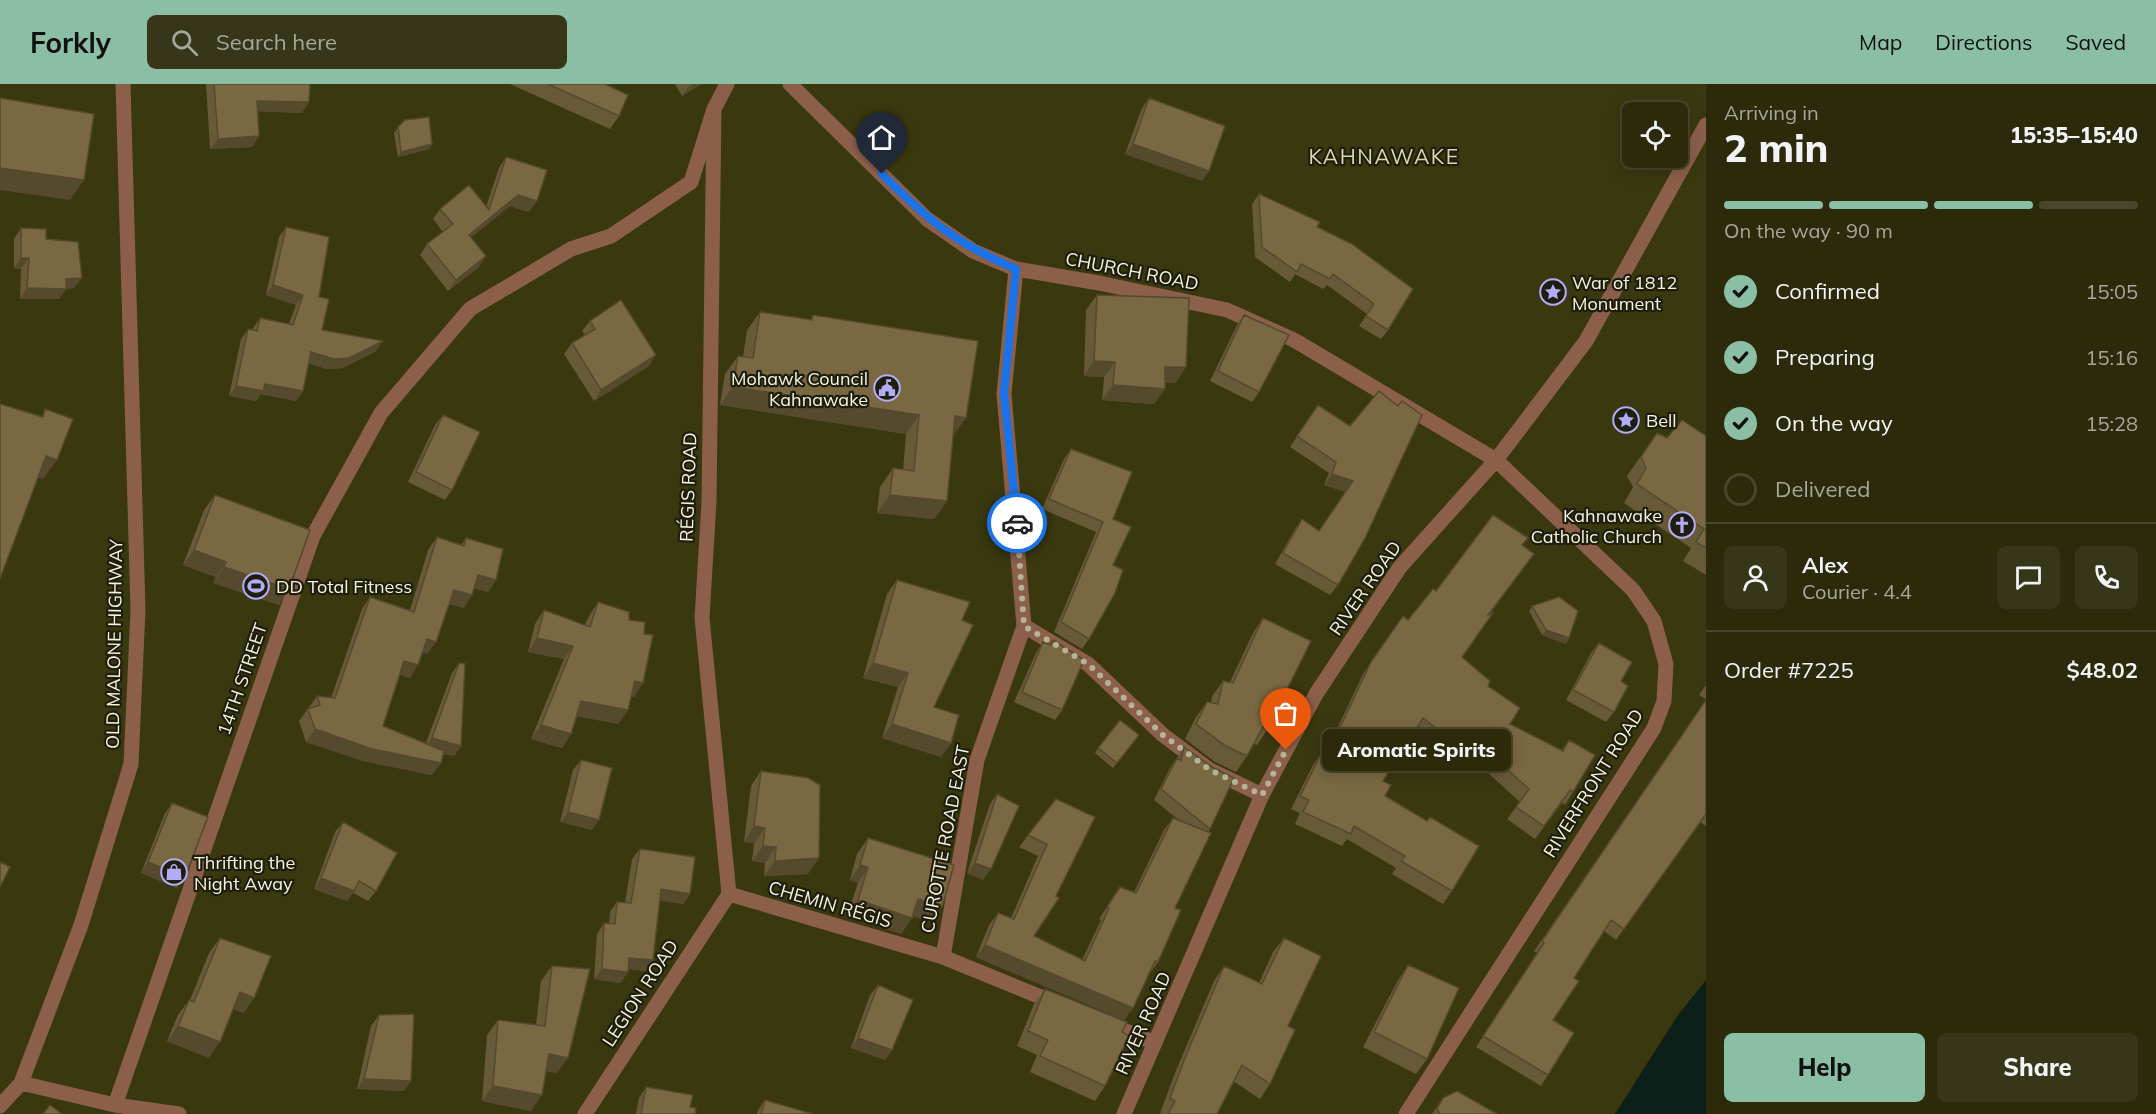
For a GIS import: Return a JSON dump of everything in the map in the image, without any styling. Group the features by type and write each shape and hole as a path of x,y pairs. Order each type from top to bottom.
{"street":[{"name":"OLD MALONE HIGHWAY","path":"0,1106 21,1083 81,926 131,764 138,610 123,84"},
{"name":"RÉGIS ROAD","path":"727,84 714,109 709,502 702,618 729,894"},
{"name":"CHURCH ROAD","path":"790,84 927,219 973,251 1016,269 1099,283 1227,310 1294,340 1496,460"},
{"name":"14TH STREET","path":"115,1105 318,527 381,413 470,309 571,249 611,236 691,182 714,109"},
{"name":"RIVER ROAD","path":"1124,1114 1262,795 1316,694 1400,567 1496,460 1586,341 1706,125"},
{"name":"CUROTTE ROAD EAST","path":"943,957 977,759 1024,626 1004,393 1016,269"},
{"name":"RIVERFRONT ROAD","path":"1406,1114 1654,728 1664,701 1666,664 1654,621 1633,590 1496,460"},
{"path":"1024,626 1088,664 1163,735 1210,770 1262,795"},
{"name":"CHEMIN RÉGIS","path":"729,894 943,957 1070,1009"},
{"name":"LEGION ROAD","path":"585,1114 729,894"},
{"path":"1092,1017 1155,1043"},
{"path":"21,1083 115,1105 179,1114"}],"shaded area":[{"path":"1706,980 1706,1114 1615,1114 1678,1015"}],"building":[{"path":"214,84 310,84 309,102 257,101 259,136 218,139"},
{"path":"548,84 605,84 628,95 619,116"},
{"path":"0,98 94,114 84,180 0,168"},
{"path":"1149,98 1225,126 1209,171 1133,144"},
{"path":"429,117 432,144 401,152 398,127 405,120"},
{"path":"506,157 547,170 537,201 518,195 469,235 486,256 456,280 427,244 453,224 440,209 469,185 489,210"},
{"path":"1259,194 1320,222 1317,227 1352,244 1413,289 1388,330 1366,316 1374,304 1333,274 1330,279 1301,264 1297,272 1262,247"},
{"path":"286,227 329,237 319,297 329,299 322,330 383,341 349,358 334,359 311,352 303,391 265,384 263,391 236,386 248,329 257,331 260,318 293,325 303,295 273,285"},
{"path":"21,228 46,229 46,239 78,242 82,278 66,279 66,289 27,288 29,258 21,258"},
{"path":"1097,295 1189,298 1186,367 1165,367 1165,389 1113,385 1115,362 1094,361"},
{"path":"621,300 656,355 601,390 572,343 595,329 590,321"},
{"path":"760,312 812,320 813,315 978,341 966,418 955,416 947,501 890,495 893,468 914,471 919,415 733,387 738,356 753,358"},
{"path":"1244,315 1289,335 1259,392 1218,371"},
{"path":"1379,391 1398,406 1402,401 1422,415 1365,538 1338,585 1283,553 1302,519 1319,531 1353,481 1332,474 1336,462 1297,436 1318,405 1350,426"},
{"path":"0,404 43,417 45,409 73,419 57,460 46,456 0,579"},
{"path":"443,415 480,432 452,490 416,472"},
{"path":"1682,420 1706,436 1706,548 1696,542 1704,529 1637,484 1646,468 1641,457 1657,433 1667,438"},
{"path":"1071,449 1132,472 1113,519 1131,527 1113,565 1123,570 1115,593 1089,639 1061,622 1103,522 1049,499"},
{"path":"215,495 310,530 289,589 224,567 226,562 194,550"},
{"path":"1493,515 1528,538 1522,545 1534,554 1488,615 1493,613 1462,657 1490,681 1488,686 1520,708 1510,724 1563,751 1569,740 1595,755 1573,792 1570,790 1544,826 1516,807 1529,789 1476,742 1468,752 1423,718 1383,781 1391,785 1385,796 1427,821 1430,817 1479,846 1452,891 1401,861 1405,856 1354,826 1351,834 1303,812 1309,800 1300,796 1322,752 1327,755 1371,662 1403,616 1408,620 1433,589 1436,591"},
{"path":"437,537 464,546 466,538 503,549 496,580 478,575 472,595 454,590 436,642 427,639 418,665 404,661 383,726 444,751 441,763 372,749 315,729 308,709 320,705 317,696 335,698 370,597 414,612"},
{"path":"897,580 970,602 962,620 973,625 934,707 959,715 951,743 892,724 908,673 873,663"},
{"path":"1559,597 1578,611 1569,638 1546,630 1532,606"},
{"path":"598,602 629,612 629,620 645,622 644,634 653,635 643,683 635,681 628,710 581,701 571,734 541,725 573,646 537,638 544,610 590,627"},
{"path":"1263,618 1311,641 1267,730 1263,727 1247,756 1226,746 1196,724 1207,702 1218,704 1223,681 1233,683"},
{"path":"1053,640 1084,660 1062,710 1022,692 1043,642 1050,645"},
{"path":"1599,643 1632,662 1621,681 1628,686 1614,712 1573,690"},
{"path":"459,663 465,664 461,746 432,738"},
{"path":"1706,700 1706,814 1624,929 1611,920 1574,978 1579,981 1553,1020 1574,1033 1548,1075 1483,1036 1544,943 1542,941"},
{"path":"1120,720 1139,735 1117,763 1098,748"},
{"path":"1184,747 1212,767 1234,778 1210,829 1161,789 1177,758 1181,761"},
{"path":"581,760 612,768 599,820 568,812"},
{"path":"761,771 808,778 820,785 819,858 775,861 776,847 763,846 765,828 754,826"},
{"path":"997,794 1019,806 991,869 975,863"},
{"path":"1056,799 1095,817 1056,896 1059,898 1034,936 1085,961 1109,908 1107,907 1120,887 1136,893 1173,818 1211,833 1175,908 1181,910 1158,962 1155,961 1133,1008 985,945 998,913 1014,919 1047,844 1028,835"},
{"path":"172,803 208,817 185,877 148,862"},
{"path":"343,822 397,853 376,891 359,881 354,891 321,878"},
{"path":"868,838 954,865 942,907 918,899 912,918 858,900 868,867 860,865"},
{"path":"640,849 695,857 690,894 661,889 653,960 629,958 628,972 602,969 604,923 615,924 617,902 631,903"},
{"path":"0,862 10,867 0,887"},
{"path":"220,938 271,956 254,998 240,992 220,1042 178,1026 189,1000 194,1002"},
{"path":"1284,938 1321,956 1288,1026 1295,1030 1270,1084 1242,1065 1217,1114 1168,1114 1175,1101 1170,1098 1185,1058 1224,966 1262,984"},
{"path":"1408,965 1459,988 1427,1059 1374,1032"},
{"path":"552,966 590,969 568,1058 549,1054 542,1095 493,1086 498,1020 545,1026"},
{"path":"878,985 913,1000 892,1050 858,1038"},
{"path":"1045,989 1127,1022 1122,1032 1129,1036 1105,1086 1040,1056 1048,1040 1028,1031"},
{"path":"414,1014 411,1081 364,1079 379,1015"},
{"path":"646,1087 693,1095 690,1107 696,1108 695,1114 641,1114"},
{"path":"1457,1091 1497,1114 1440,1114 1437,1109 1443,1098"},
{"path":"765,1100 813,1114 761,1114"},
{"path":"50,1105 62,1114 43,1114"}],"way so far":[{"path":"1017,523 1024,626 1088,664 1163,735 1210,770 1245,787 1262,795 1286,750"}],"place":[{"name":"War of 1812 Monument","path":"1553,292"},
{"name":"Mohawk Council Kahnawake","path":"887,388"},
{"name":"Bell","path":"1626,420"},
{"name":"Kahnawake Catholic Church","path":"1682,525"},
{"name":"DD Total Fitness","path":"256,586"},
{"name":"Aromatic Spirits","path":"1286,750"},
{"name":"Thrifting the Night Away","path":"174,872"}],"district":[{"name":"KAHNAWAKE","path":"1384,156"}],"route":[{"path":"882,174 927,219 973,251 1016,269 1008,327 1004,393 1011,444 1017,523"}]}
